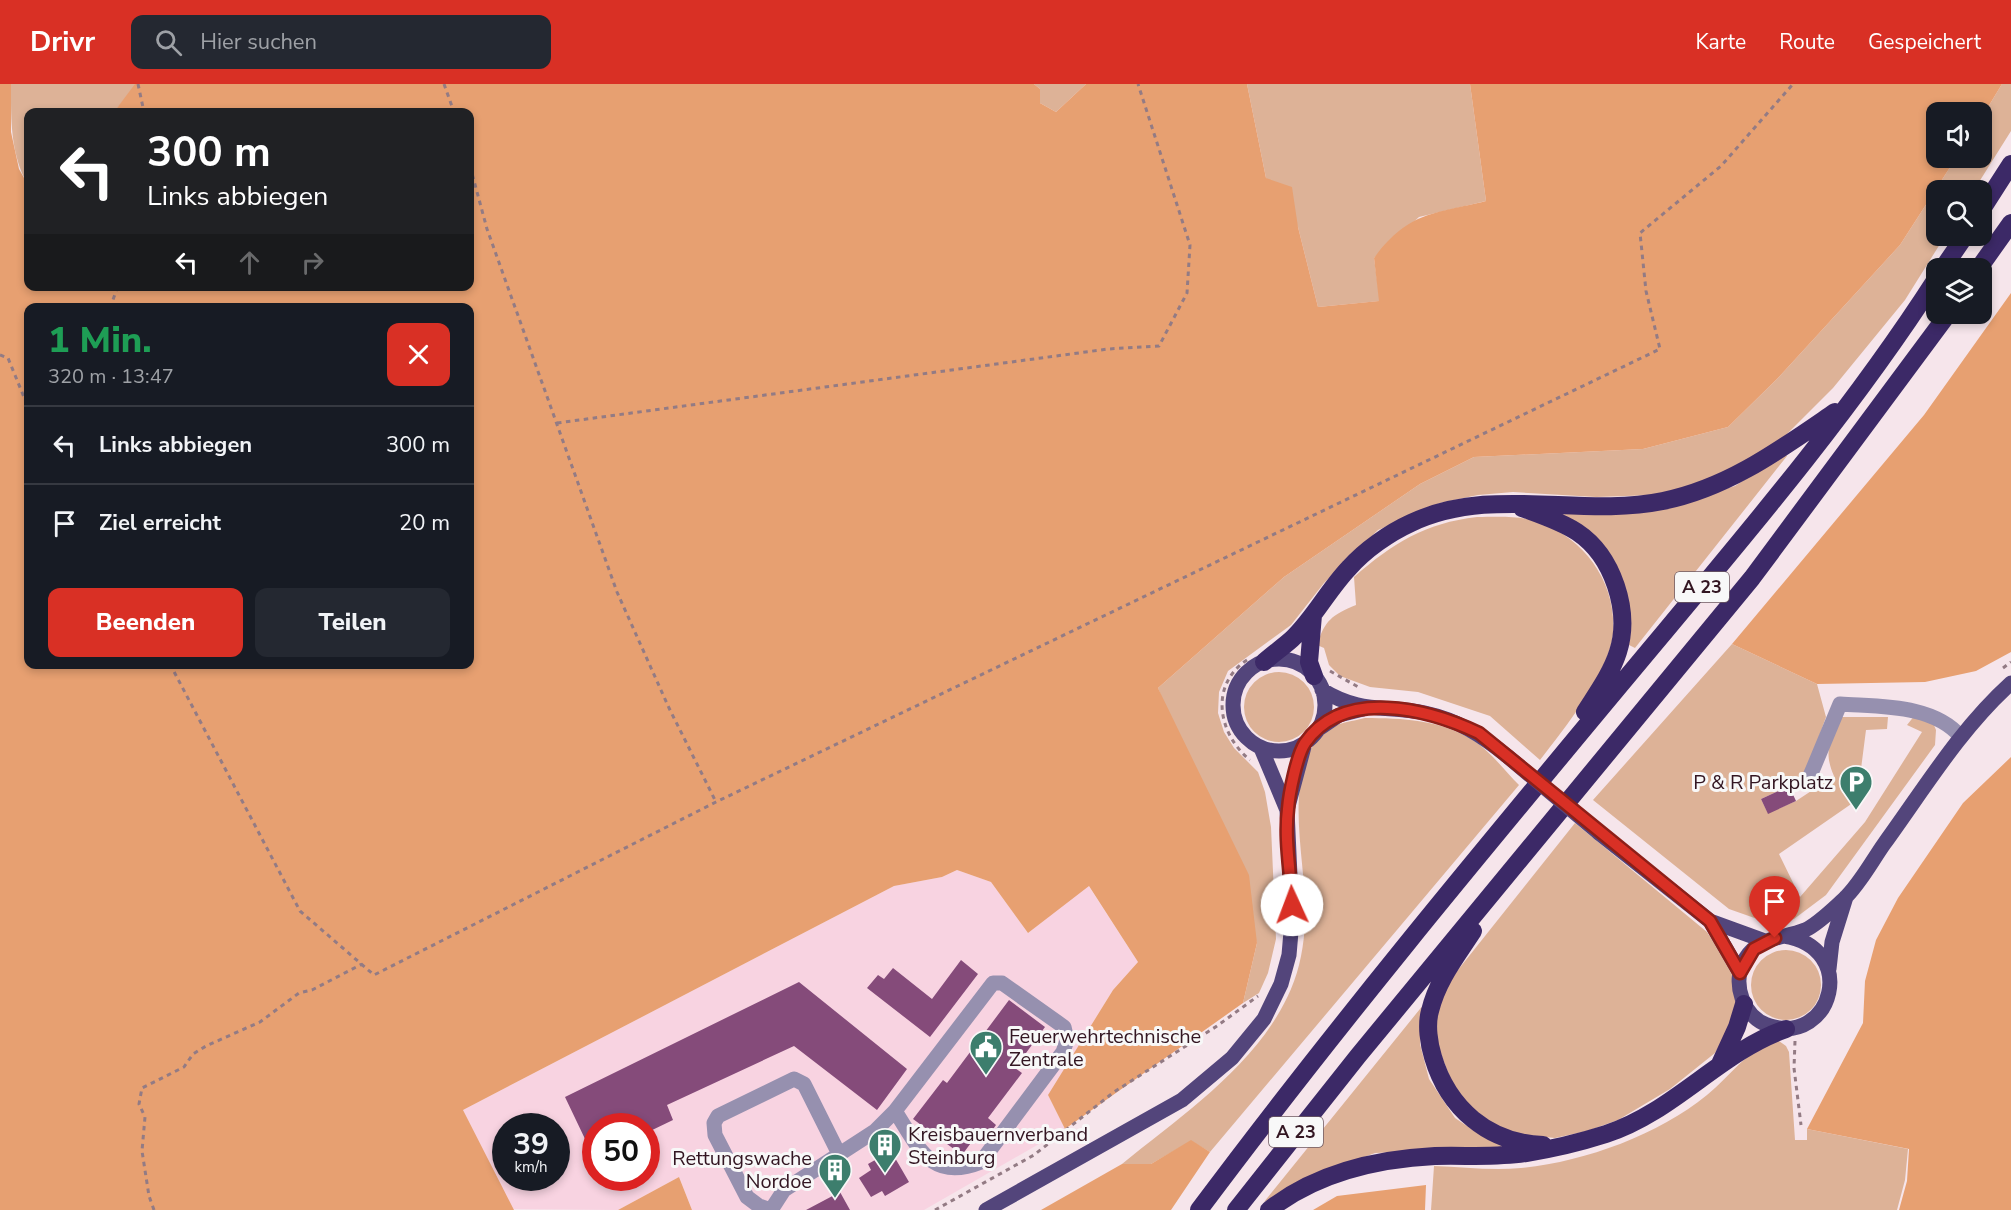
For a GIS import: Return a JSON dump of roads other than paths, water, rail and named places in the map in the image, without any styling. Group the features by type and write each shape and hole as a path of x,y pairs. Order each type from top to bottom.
{"highway":[{"path":"1992,193 2011,164"},
{"path":"1986,258 2011,223"},
{"name":"A 23","path":"1199,1210 1400,949 1695,596 1850,403 1926,293"},
{"name":"A 23","path":"1236,1210 1285,1146 1521,856 1752,578 1941,324"},
{"path":"1259,659 1290,641 1349,568 1378,543 1412,523 1446,512 1507,502 1610,506 1663,501 1734,478 1850,403"},
{"path":"1507,502 1553,519 1578,533 1594,547 1606,564 1621,608 1622,632 1612,668 1551,768"},
{"path":"1313,615 1309,662 1321,678"},
{"path":"1521,856 1439,983 1429,1014 1429,1046 1438,1074 1451,1098 1466,1116 1485,1130 1516,1140 1560,1145"},
{"path":"1720,1064 1737,1027 1744,1004"},
{"path":"1269,1210 1285,1197 1323,1178 1362,1166 1437,1156 1479,1157 1526,1153 1607,1134 1650,1114 1720,1064 1765,1036 1791,1028"}],"main road":[{"path":"1365,708 1339,715 1317,730 1305,743 1292,750 1276,752 1261,748 1246,738 1236,723 1232,704 1237,686 1259,659 1278,659 1291,661 1321,678 1340,701 1365,708 1407,711 1453,720 1479,733 1599,833 1710,921 1765,941"},
{"path":"1317,730 1325,704 1321,678"},
{"path":"1846,897 1832,942 1829,998 1810,1021 1791,1028 1769,1026 1762,1022 1744,1004 1739,983 1740,973 1749,954 1765,941 1807,929 1846,897 1961,737 2011,683"},
{"path":"986,1210 1182,1100 1232,1058 1264,1019 1281,984 1289,955 1292,920 1287,810 1305,743"},
{"path":"1261,748 1287,810"},
{"path":"1710,921 1740,973"},
{"path":"1784,936 1812,945 1822,956 1829,969"}],"lane":[{"path":"1810,776 1840,704 1899,708 1920,713 1953,728 1961,737"},
{"path":"839,1154 804,1084 794,1079 718,1116 714,1123 715,1135 747,1197 759,1206 771,1210 784,1190 875,1131 895,1111 993,983 1002,983 1064,1027 1066,1040 1063,1052 981,1162 965,1168 938,1167 924,1155 895,1111"}],"place":[{"name":"P & R Parkplatz","path":"1856,811"},
{"name":"Feuerwehrtechnische Zentrale","path":"986,1076"},
{"name":"Kreisbauernverband Steinburg","path":"885,1174"},
{"name":"Rettungswache Nordoe","path":"835,1199"}]}
